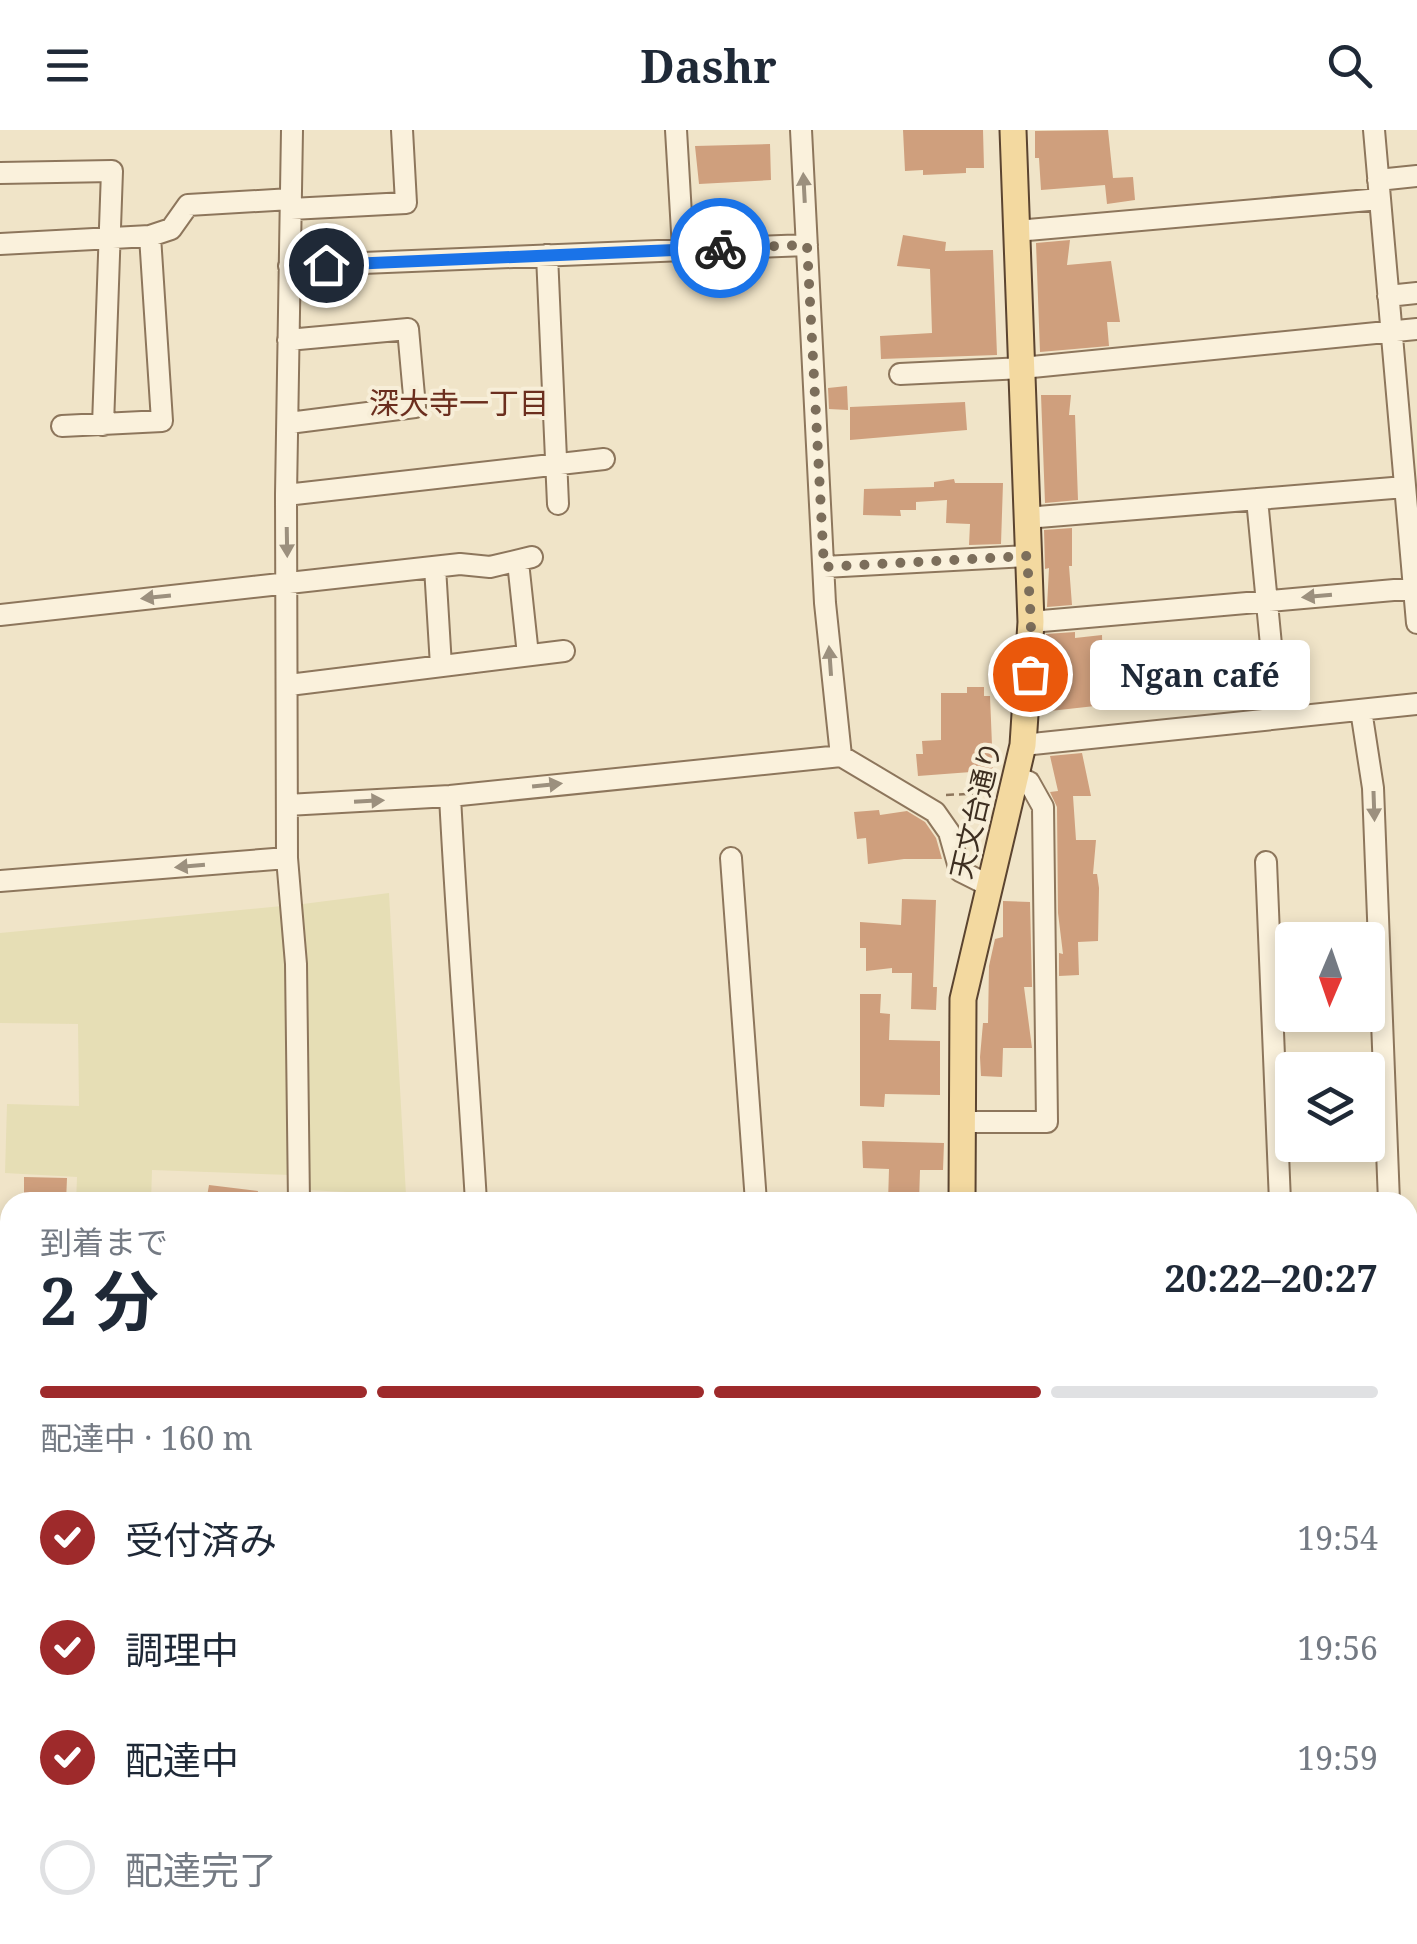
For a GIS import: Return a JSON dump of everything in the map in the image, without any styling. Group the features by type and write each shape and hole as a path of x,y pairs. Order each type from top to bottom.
{"main road":[{"name":"天文台通り","path":"962,1192 964,999 1023,745 1031,622 1016,231 1018,134"}],"street":[{"path":"292,130 286,495 287,858 296,964 300,1192"},
{"path":"0,244 150,236 170,230 188,205 406,203 402,130"},
{"path":"676,130 683,250"},
{"path":"802,130 824,567 832,695 841,756"},
{"path":"1374,130 1392,331 1408,418 1405,486 1412,516 1417,622"},
{"path":"0,173 112,171 104,425"},
{"path":"1016,231 1379,190 1417,176"},
{"path":"62,426 162,421 150,236"},
{"path":"289,266 807,245"},
{"path":"547,256 558,504"},
{"path":"1388,296 1417,294"},
{"path":"288,340 408,329 415,407 288,423"},
{"path":"900,374 1022,368 1417,329"},
{"path":"286,495 604,460"},
{"path":"1026,518 1405,486"},
{"path":"1257,499 1278,718"},
{"path":"824,567 1027,556"},
{"path":"0,614 460,564 490,567 525,560 528,655"},
{"path":"434,568 442,666"},
{"path":"1031,622 1416,588"},
{"path":"289,685 564,651"},
{"path":"1023,745 1417,704"},
{"path":"1361,710 1373,788 1389,1192"},
{"path":"287,806 450,796 841,756 915,798 944,821 960,871 990,886"},
{"path":"961,1122 1047,1122 1043,807 1029,782 1015,786"},
{"path":"450,796 475,1192"},
{"path":"0,882 287,858"},
{"path":"731,858 755,1192"},
{"path":"1266,862 1280,1192"}],"path":[{"path":"915,798 1015,786"}],"shaded area":[{"path":"389,893 406,1192 307,1190 295,905"},
{"path":"282,906 290,983 291,1175 152,1170 151,1192 76,1192 77,1177 5,1173 7,1104 79,1106 78,1024 0,1023 0,933"}],"building":[{"path":"903,130 983,130 984,168 923,175 923,170 905,171"},
{"path":"1108,130 1113,178 1133,177 1135,200 1107,204 1105,185 1041,190 1035,131"},
{"path":"770,144 771,180 699,184 695,146"},
{"path":"903,235 946,242 945,251 993,250 997,355 881,359 880,336 932,333 930,269 897,266"},
{"path":"1070,240 1067,265 1111,261 1120,322 1107,322 1109,346 1040,352 1036,243"},
{"path":"847,386 848,410 829,409 828,388"},
{"path":"1041,395 1071,395 1069,415 1075,415 1078,500 1045,503"},
{"path":"965,402 967,430 850,440 850,407"},
{"path":"954,479 955,483 1003,483 1001,544 969,545 970,524 946,523 947,500 916,502 916,510 900,510 901,516 863,515 864,489 934,487 934,482"},
{"path":"1072,528 1072,605 1047,607 1049,568 1045,569 1044,530"},
{"path":"1075,632 1075,638 1102,635 1104,705 1050,711 1046,634"},
{"path":"967,687 984,687 984,696 990,696 990,779 972,781 971,772 918,776 916,754 923,754 922,741 941,740 941,693 967,693"},
{"path":"1082,753 1091,796 1073,796 1076,840 1096,840 1093,874 1097,874 1099,888 1098,941 1078,942 1079,975 1059,976 1059,953 1063,954 1058,913 1057,807 1050,792 1058,791 1050,756"},
{"path":"879,810 880,815 907,811 925,822 936,838 942,859 868,864 866,838 857,839 854,812"},
{"path":"902,899 936,900 936,1010 911,1009 912,973 892,973 892,968 866,971 866,948 860,948 860,922 901,925"},
{"path":"1003,901 1030,902 1032,987 1024,987 1032,1048 1003,1048 1002,1077 981,1076 983,1023 988,1023 989,966 995,939 1003,937"},
{"path":"860,994 881,994 880,1013 890,1014 889,1040 940,1041 940,1095 885,1094 884,1107 860,1106"},
{"path":"862,1141 944,1143 943,1170 920,1170 919,1192 888,1192 889,1169 863,1168"},
{"path":"24,1177 67,1178 66,1192 24,1192"},
{"path":"209,1185 258,1191 258,1192 208,1192"}],"way so far":[{"path":"720,248 807,245 824,567 1027,556 1030,674"}],"place":[{"name":"Ngan café","path":"1030,674"}],"district":[{"name":"深大寺一丁目","path":"459,404"}],"route":[{"path":"326,265 720,248"}]}
